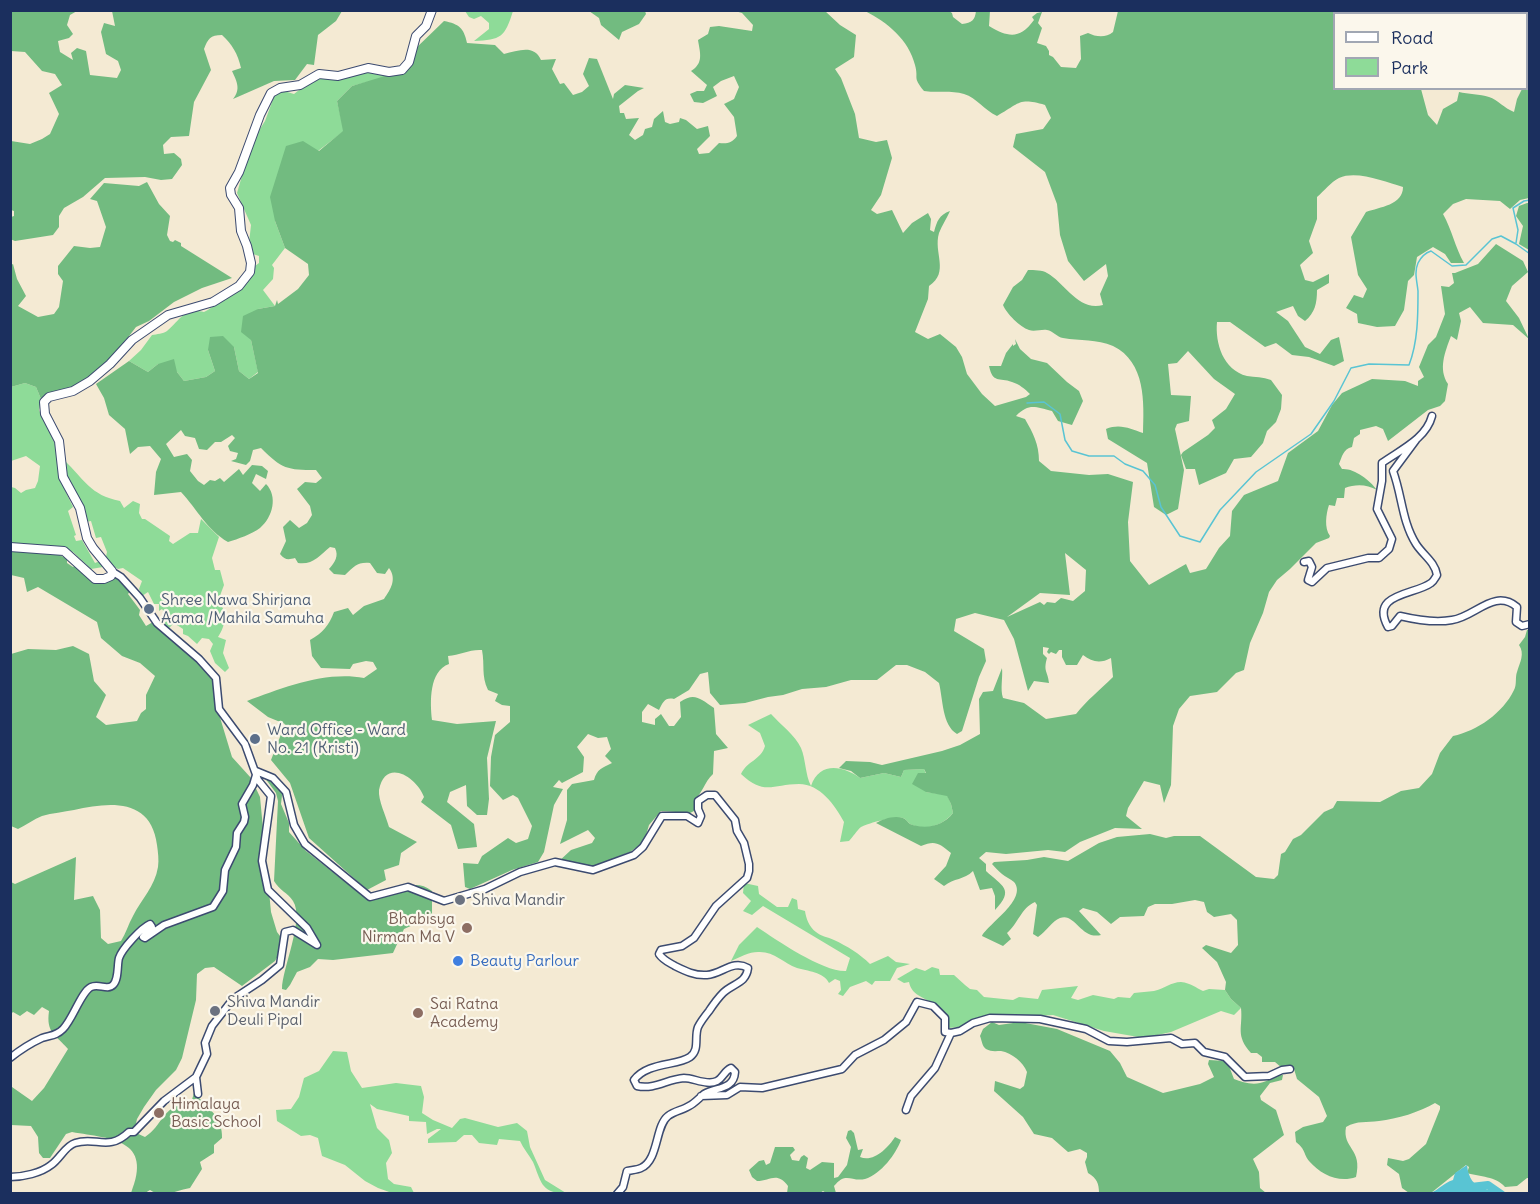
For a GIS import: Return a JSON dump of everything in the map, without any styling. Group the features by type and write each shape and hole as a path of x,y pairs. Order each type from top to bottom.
{"main road":[{"path":"10,547 64,551 98,580 109,577 113,572 87,538 80,508 63,477 58,441 45,414 44,402 49,397 69,393 86,384 110,364 132,340 168,315 213,302 239,286 250,272 251,264 241,231 239,208 231,195 230,188 239,172 260,115 271,93 280,88 300,85 319,74 338,76 368,68 389,72 402,70 409,62 416,36 426,26 432,10"}],"street":[{"path":"1432,416 1430,425 1393,471 1410,532 1417,545 1436,567 1437,575 1431,583 1392,598 1386,604 1384,614 1388,627 1392,626 1400,616 1423,620 1455,620 1494,601 1510,601 1517,608 1516,622 1522,626 1530,624"},
{"path":"1304,562 1310,561 1312,567 1308,580 1311,582 1327,568 1368,558 1378,558 1389,549 1392,539 1377,509 1382,481 1382,463 1416,440"},
{"path":"10,1177 23,1176 50,1166 72,1144 107,1143 129,1132 134,1132 164,1101 196,1077 207,1053 205,1043 212,1026 233,999 280,965 285,932 293,930 317,945 307,928 268,890 262,861 271,796 256,773 245,744 219,709 216,678 199,659 157,623 140,598 121,577 113,572"},
{"path":"256,773 273,778 286,792 294,825 305,844 370,897 408,887 444,902 485,889 520,872 555,862 593,870 634,855 643,847 662,816 687,816 698,823 701,816 698,801 707,795 715,795 735,820 737,831 744,843 749,871 747,878 716,906 694,938 682,946 660,950 659,954 665,961 690,974 708,975 736,964 748,968 743,980 722,994 698,1026 696,1046 691,1056 659,1065 634,1080 636,1085 645,1088 681,1078 712,1082 719,1080 727,1069 734,1070 735,1078 730,1084 701,1096 693,1104 666,1118 660,1128 655,1148 645,1164 641,1168 627,1171 623,1187 617,1194"},
{"path":"10,1058 35,1042 59,1033 72,1019 89,988 112,986 116,981 120,955 144,927 150,924 152,927 143,937 145,938 164,925 213,907 223,891 225,870 236,847 237,833 244,822 242,804 253,785 256,773"},
{"path":"701,1096 726,1095 740,1087 762,1088 842,1069 855,1055 884,1040 906,1022 917,1002 933,1006 945,1018 945,1032 960,1031 973,1023 990,1018 1040,1019 1086,1029 1109,1041 1127,1042 1171,1038 1182,1044 1195,1043 1204,1052 1225,1057 1245,1077 1269,1076 1290,1069"},
{"path":"906,1110 911,1096 934,1068 951,1033"},
{"path":"196,1077 198,1094"}],"green space":[{"path":"11,10 77,11 70,15 67,25 73,34 69,38 58,41 60,52 73,60 71,53 77,48 86,51 90,75 117,78 121,70 118,61 106,54 101,32 104,23 115,26 112,11 342,11 336,21 318,35 314,65 307,64 295,80 274,81 233,99 238,89 232,71 241,68 238,58 232,46 222,35 210,38 204,49 211,70 194,102 189,136 171,137 163,145 164,154 174,153 181,159 182,165 172,179 105,178 83,197 64,208 59,216 59,227 53,235 15,241 10,239 11,217 14,216 14,211 11,210 11,141 30,144 50,134 59,114 49,93 62,85 55,74 42,71 25,52 11,51"},
{"path":"465,11 513,11 501,35 490,40 474,41 489,29 489,23 481,16 474,19 469,17"},
{"path":"589,11 645,11 646,14 639,24 622,32 619,40 601,25 599,18"},
{"path":"735,11 825,11 840,25 856,35 854,57 835,69 841,78 855,114 859,138 876,142 887,140 892,158 881,195 871,210 877,214 892,210 903,233 912,223 928,213 931,219 930,230 934,232 939,219 950,211 939,233 939,275 929,286 928,299 915,332 928,339 940,334 956,347 967,374 982,394 995,406 1030,394 1017,384 995,378 989,366 1001,366 1006,353 1013,344 1013,346 1016,344 1015,339 1020,349 1031,359 1047,363 1079,391 1083,401 1072,425 1058,421 1052,411 1037,407 1025,409 1016,416 1025,419 1035,439 1039,461 1051,471 1089,475 1108,474 1133,482 1128,522 1130,561 1149,585 1186,564 1190,573 1206,569 1219,548 1230,536 1232,511 1244,495 1278,481 1288,453 1318,431 1332,405 1342,393 1372,379 1405,381 1418,386 1418,381 1424,377 1419,367 1428,345 1436,337 1445,314 1441,286 1449,287 1454,283 1452,273 1478,264 1496,244 1523,261 1528,272 1512,286 1506,301 1519,318 1529,339 1513,325 1483,323 1470,307 1459,313 1461,321 1457,340 1451,336 1443,366 1448,384 1445,401 1440,406 1428,410 1388,441 1383,429 1376,426 1360,430 1360,434 1354,438 1352,447 1345,451 1339,464 1342,469 1352,470 1361,475 1377,490 1357,485 1345,488 1344,498 1337,498 1335,506 1329,505 1326,521 1329,538 1316,543 1277,580 1269,592 1250,643 1244,670 1236,673 1217,692 1190,696 1179,709 1173,726 1171,785 1164,803 1160,785 1144,781 1128,808 1126,816 1142,829 1115,828 1080,842 1065,852 1048,850 1006,854 986,852 979,858 986,864 986,871 1001,884 1005,892 1001,903 995,910 995,896 992,888 980,890 973,871 944,886 934,879 946,866 951,853 943,847 937,843 921,846 876,823 900,817 910,824 928,827 939,824 953,813 947,796 926,792 912,784 918,773 926,773 924,769 904,770 901,777 884,773 860,778 851,771 839,768 846,761 882,765 942,751 960,745 980,734 979,699 983,692 993,691 1002,668 1003,698 1024,703 1046,719 1076,714 1113,677 1111,658 1096,661 1083,655 1077,665 1066,665 1062,657 1062,650 1056,654 1051,652 1049,654 1047,652 1049,648 1043,647 1043,654 1047,658 1046,669 1049,683 1034,681 1028,691 1014,639 1004,620 975,613 956,619 954,631 984,649 986,661 962,731 957,734 948,724 939,683 925,672 907,665 896,665 877,680 851,680 745,703 720,705 710,693 708,672 700,674 689,690 674,699 666,699 659,710 648,704 642,712 642,722 655,725 655,719 661,714 669,726 674,726 681,717 680,702 685,699 694,697 714,708 716,734 728,748 714,751 713,774 694,800 694,811 690,813 661,811 649,825 644,842 630,852 586,869 557,863 571,850 592,843 595,838 588,830 560,844 567,820 567,790 572,784 594,780 598,771 612,763 605,756 611,749 607,737 598,738 588,734 577,747 584,757 583,772 562,783 559,780 553,787 563,789 554,805 544,852 538,862 512,870 470,889 465,887 463,863 478,864 482,856 508,838 516,843 528,839 532,826 518,798 513,795 503,800 490,786 491,757 495,735 510,722 510,706 495,701 498,694 488,690 482,650 448,656 449,664 438,673 432,688 432,720 457,724 496,721 487,758 489,799 487,815 477,815 467,806 466,785 450,792 447,802 474,824 477,847 458,849 451,825 421,802 424,797 415,783 401,774 394,772 388,774 382,780 379,794 389,827 417,842 401,853 399,865 384,870 386,880 367,890 309,838 290,783 271,760 285,724 268,717 247,701 289,686 319,679 349,676 364,678 377,669 373,662 366,661 353,664 350,669 321,668 312,656 310,640 325,628 334,612 348,608 353,615 364,606 384,599 392,584 393,576 389,568 385,574 377,573 370,563 362,563 356,565 345,575 334,574 329,569 337,554 335,548 330,547 308,563 298,563 295,558 283,557 280,554 286,541 283,527 290,520 299,528 307,523 312,515 310,506 297,489 305,482 316,483 322,478 316,470 286,467 261,448 253,450 250,461 246,465 231,461 236,459 238,453 230,451 228,446 235,438 232,435 221,442 215,442 207,450 199,449 195,438 185,436 181,430 166,444 174,457 187,454 192,460 190,471 204,485 210,480 215,481 220,478 224,482 239,469 243,475 252,465 262,466 268,471 266,479 256,474 252,483 260,491 266,484 270,489 273,500 268,518 260,528 228,542 208,525 181,492 154,495 156,472 161,459 150,446 138,447 130,454 125,429 109,415 104,398 96,384 129,361 148,372 158,364 174,359 177,372 184,381 206,377 215,371 208,350 210,337 223,336 234,347 239,371 249,379 258,373 251,340 241,332 243,316 258,309 275,306 277,300 278,304 298,289 309,275 308,264 285,248 275,221 270,197 286,146 303,141 319,151 343,131 337,101 352,86 408,69 413,51 444,21 460,28 467,43 495,45 504,54 530,50 541,60 556,59 552,69 560,84 564,83 573,95 589,86 583,74 589,58 597,59 613,99 614,94 625,85 644,88 619,106 620,113 624,113 626,119 639,118 629,135 635,140 643,135 645,129 652,127 654,119 663,111 665,122 670,124 679,122 680,118 697,129 708,126 710,136 697,149 699,154 709,153 719,143 729,142 737,136 734,117 724,104 734,99 739,87 734,76 713,87 717,96 703,103 694,102 690,94 704,91 707,85 691,71 699,61 698,40 708,34 710,27 719,26 752,31 753,25 742,13","holes":["1065,553 1086,570 1085,591 1073,601 1061,598 1055,603 1047,602 1044,605 1040,602 1007,617 1040,593 1070,595"]},
{"path":"865,11 949,11 962,24 972,20 976,11 990,11 989,26 1002,33 1014,35 1024,31 1034,20 1032,17 1042,12 1038,23 1042,28 1037,43 1046,46 1049,55 1061,67 1076,68 1081,59 1080,36 1088,33 1101,36 1110,34 1113,32 1118,11 1523,11 1333,12 1333,90 1421,90 1428,115 1437,125 1443,109 1457,101 1459,92 1489,97 1514,112 1522,90 1528,90 1529,83 1529,198 1520,200 1510,209 1500,201 1466,199 1453,204 1443,214 1464,263 1451,263 1445,254 1433,247 1417,257 1414,275 1408,281 1404,310 1395,326 1377,327 1358,323 1357,314 1346,308 1354,295 1363,298 1367,289 1358,275 1351,237 1366,212 1395,202 1402,193 1403,187 1354,175 1339,178 1330,184 1317,197 1317,219 1309,241 1313,253 1300,265 1305,280 1313,282 1329,274 1329,283 1317,290 1315,307 1305,321 1298,316 1293,306 1276,312 1288,321 1305,347 1320,354 1331,340 1339,337 1344,361 1334,366 1309,357 1292,355 1276,343 1265,347 1230,322 1217,322 1219,347 1226,362 1239,373 1271,380 1282,395 1281,409 1276,422 1267,431 1263,443 1251,457 1234,459 1226,473 1199,485 1195,469 1186,469 1181,455 1215,428 1212,420 1226,409 1235,394 1214,379 1188,351 1177,363 1168,364 1171,395 1191,396 1189,421 1177,424 1175,429 1184,470 1178,509 1166,515 1154,507 1147,463 1108,439 1106,429 1111,427 1125,427 1143,433 1141,384 1132,362 1124,353 1107,344 1063,338 1047,330 1029,330 1014,319 1003,305 1013,287 1022,280 1028,270 1047,273 1079,301 1094,306 1103,305 1100,294 1108,276 1106,264 1084,281 1068,261 1060,235 1057,204 1045,172 1013,147 1016,134 1043,129 1051,118 1045,105 1019,103 997,116 964,94 924,91 917,80 908,48 889,26"},
{"path":"371,69 386,77 352,86 337,101 344,131 318,151 275,221 285,248 272,265 273,279 263,290 275,306 258,309 251,340 258,372 249,379 239,371 234,347 208,350 215,371 206,377 184,381 177,372 158,364 148,372 129,361 152,335 167,331 187,313 204,312 212,307 259,263 259,256 253,254 249,243 251,225 237,193 248,155 275,94 284,91 294,94 318,75"},
{"path":"147,182 159,204 170,216 167,235 170,241 175,240 181,243 181,246 232,278 202,288 174,302 149,321 136,327 116,353 88,378 66,392 41,399 36,387 25,383 11,387 11,265 13,264 17,279 26,296 18,306 38,317 54,314 59,307 63,281 58,274 58,266 74,246 100,247 106,227 97,201 90,199 104,183 139,186"},
{"path":"1529,203 1529,250 1519,244 1523,226 1516,216 1519,206"},
{"path":"25,383 36,387 41,399 39,410 55,444 59,478 73,507 68,511 76,541 82,540 95,563 100,561 103,567 91,569 73,552 58,546 11,543 11,487 21,493 35,488 40,466 26,456 11,461 11,387"},
{"path":"64,460 95,491 120,501 124,508 133,501 140,504 139,513 142,519 170,536 169,541 173,544 190,533 198,533 201,519 219,537 212,558 215,570 220,570 224,585 218,601 225,614 225,619 218,637 226,640 223,653 229,668 225,672 215,663 210,651 213,644 209,639 202,638 197,644 183,634 183,629 174,623 168,629 164,624 168,618 162,609 159,611 159,604 154,604 148,592 142,596 139,589 142,581 123,568 118,569 105,561 107,552 101,537 96,538 91,521 86,522 70,488"},
{"path":"11,548 56,553 67,559 67,563 73,567 77,564 97,581 114,574 131,590 128,594 140,610 139,615 146,626 153,622 206,669 215,685 215,701 232,757 251,778 260,797 271,912 280,936 281,951 275,961 242,986 214,967 205,968 197,974 196,1000 182,1058 176,1070 156,1090 144,1107 137,1119 134,1132 145,1137 169,1110 181,1105 190,1106 194,1093 214,1113 220,1124 222,1138 214,1145 214,1153 200,1162 202,1169 190,1188 165,1194 150,1190 145,1193 131,1193 137,1162 133,1152 125,1145 114,1140 72,1132 66,1134 50,1158 43,1158 39,1153 38,1137 31,1126 11,1125 12,1087 32,1101 44,1088 68,1049 50,1029 49,1011 42,1007 34,1015 27,1011 20,1016 13,1012 11,1014 11,882 15,884 76,857 74,900 93,896 100,910 101,938 108,944 121,941 154,880 158,862 157,845 147,819 138,811 127,807 101,805 88,807 42,816 18,829 11,826 11,654 28,649 56,650 73,646 89,654 94,681 106,695 96,717 106,725 137,721 146,709 146,695 155,676 140,663 122,656 101,638 97,622 38,587 27,592 24,578 11,575"},
{"path":"1529,630 1530,1178 1517,1186 1505,1187 1492,1179 1467,1173 1469,1167 1466,1165 1431,1193 1409,1193 1402,1188 1399,1174 1387,1165 1388,1158 1403,1161 1409,1159 1426,1144 1440,1109 1440,1106 1435,1103 1401,1117 1346,1127 1347,1140 1357,1160 1356,1177 1337,1178 1325,1174 1314,1166 1296,1142 1295,1132 1303,1127 1323,1122 1327,1116 1319,1097 1297,1079 1294,1069 1282,1068 1275,1062 1262,1062 1262,1057 1257,1053 1251,1053 1246,1047 1241,1036 1241,1008 1225,990 1226,982 1217,962 1202,948 1206,945 1231,953 1238,945 1237,920 1231,914 1214,917 1207,912 1204,902 1195,900 1155,904 1148,907 1144,916 1120,917 1111,924 1097,912 1083,908 1079,911 1101,935 1088,934 1065,917 1057,919 1038,937 1033,934 1037,905 1035,902 1026,908 1007,933 1011,939 1003,946 982,936 1016,896 1017,889 1014,882 992,864 994,862 1044,857 1068,861 1099,843 1117,837 1150,834 1166,838 1200,836 1256,877 1274,879 1278,875 1281,854 1285,852 1293,839 1301,835 1324,812 1333,808 1337,801 1380,802 1401,791 1419,788 1432,774 1440,753 1453,736 1471,730 1496,713 1515,688 1516,674 1522,655 1519,645"},
{"path":"771,714 798,743 803,753 811,786 815,778 825,769 839,768 860,778 884,773 901,777 904,770 924,769 926,792 947,795 953,813 939,824 928,827 910,824 904,818 875,822 861,827 849,841 840,842 844,822 836,809 820,792 807,785 799,784 763,787 749,781 741,774 765,746 760,733 748,725"},
{"path":"274,777 280,780 283,787 281,804 289,823 289,832 306,851 368,900 408,886 424,886 432,891 432,913 424,920 404,929 393,953 333,960 318,959 310,967 297,972 286,990 282,989 283,980 295,931 296,909 291,898 274,881 278,801 276,793 265,778"},
{"path":"744,883 758,886 759,894 777,907 788,907 792,898 797,900 798,909 805,911 808,922 814,930 848,948 870,964 888,956 896,962 910,964 897,968 890,981 875,981 872,985 866,981 850,987 843,996 838,994 841,990 840,981 835,979 829,983 819,974 792,966 769,953 751,953 731,961 739,945 757,927 801,955 825,967 846,971 850,958 763,906 752,915 743,911 751,901 743,893"},
{"path":"932,967 939,969 940,975 954,975 970,989 977,990 984,997 1013,1000 1019,997 1038,999 1042,990 1078,986 1071,998 1078,1000 1093,995 1114,999 1130,998 1134,993 1154,991 1181,982 1191,984 1203,991 1225,990 1241,1008 1234,1015 1221,1011 1171,1032 1144,1038 1104,1031 1053,1015 973,1020 961,1027 948,1028 947,1018 939,1009 915,993 909,982 904,983 897,979 916,968 925,971"},
{"path":"992,1022 999,1025 1020,1022 1057,1029 1110,1051 1120,1063 1127,1077 1163,1093 1200,1084 1214,1077 1208,1064 1209,1060 1225,1061 1234,1079 1247,1083 1263,1082 1283,1075 1282,1080 1270,1083 1260,1096 1261,1100 1276,1110 1284,1135 1253,1159 1259,1172 1260,1188 1266,1193 1099,1193 1097,1182 1088,1173 1085,1162 1087,1153 1080,1149 1068,1152 1052,1138 1034,1134 1023,1117 994,1091 995,1081 1020,1089 1024,1086 1027,1072 1020,1061 1013,1056 1005,1052 986,1049 980,1036 983,1029"},
{"path":"333,1051 347,1052 351,1071 362,1088 396,1083 421,1086 424,1097 422,1113 452,1128 460,1119 465,1118 498,1127 517,1123 527,1131 530,1147 545,1180 566,1193 551,1191 543,1185 520,1141 499,1139 497,1145 479,1143 472,1135 464,1135 456,1142 428,1143 428,1139 441,1129 427,1134 426,1122 409,1121 409,1116 377,1109 370,1104 377,1128 389,1140 392,1153 386,1163 388,1179 394,1184 411,1187 414,1193 392,1193 378,1188 345,1165 322,1156 318,1138 310,1135 301,1136 277,1121 276,1110 291,1109 299,1097 304,1078 319,1071"},
{"path":"851,1130 854,1133 858,1150 863,1149 860,1157 865,1158 880,1153 895,1137 901,1140 892,1157 877,1173 860,1180 842,1179 834,1186 836,1193 823,1191 820,1193 787,1193 788,1186 780,1179 757,1181 752,1177 749,1170 759,1161 764,1160 766,1165 770,1163 775,1147 793,1147 795,1150 790,1155 792,1160 799,1161 804,1155 808,1158 806,1168 810,1170 822,1162 834,1163 834,1178 838,1177 847,1165 851,1147 846,1138 848,1131"}],"water":[{"path":"1467,1165 1472,1181 1477,1185 1489,1190 1512,1193 1430,1193 1453,1180 1455,1173"}],"waterway":[{"path":"1516,243 1518,230 1513,208 1530,200"},
{"path":"1027,403 1044,402 1060,414 1065,440 1072,451 1089,456 1114,456 1125,464 1143,471 1155,485 1161,507 1180,536 1200,542 1220,510 1256,472 1311,434 1334,401 1351,368 1369,364 1409,365 1417,328 1416,270 1423,256 1431,251 1452,266 1466,265 1492,239 1501,236 1530,254"},
{"path":"1471,1187 1488,1185 1501,1194"}],"place":[{"name":"Shree Nawa Shirjana Aama /Mahila Samuha","path":"149,609"},
{"name":"Ward Office - Ward No. 21 (Kristi)","path":"255,739"},
{"name":"Shiva Mandir","path":"460,900"},
{"name":"Bhabisya Nirman Ma V","path":"467,928"},
{"name":"Beauty Parlour","path":"458,961"},
{"name":"Shiva Mandir Deuli Pipal","path":"215,1011"},
{"name":"Sai Ratna Academy","path":"418,1013"},
{"name":"Himalaya Basic School","path":"159,1113"}]}
